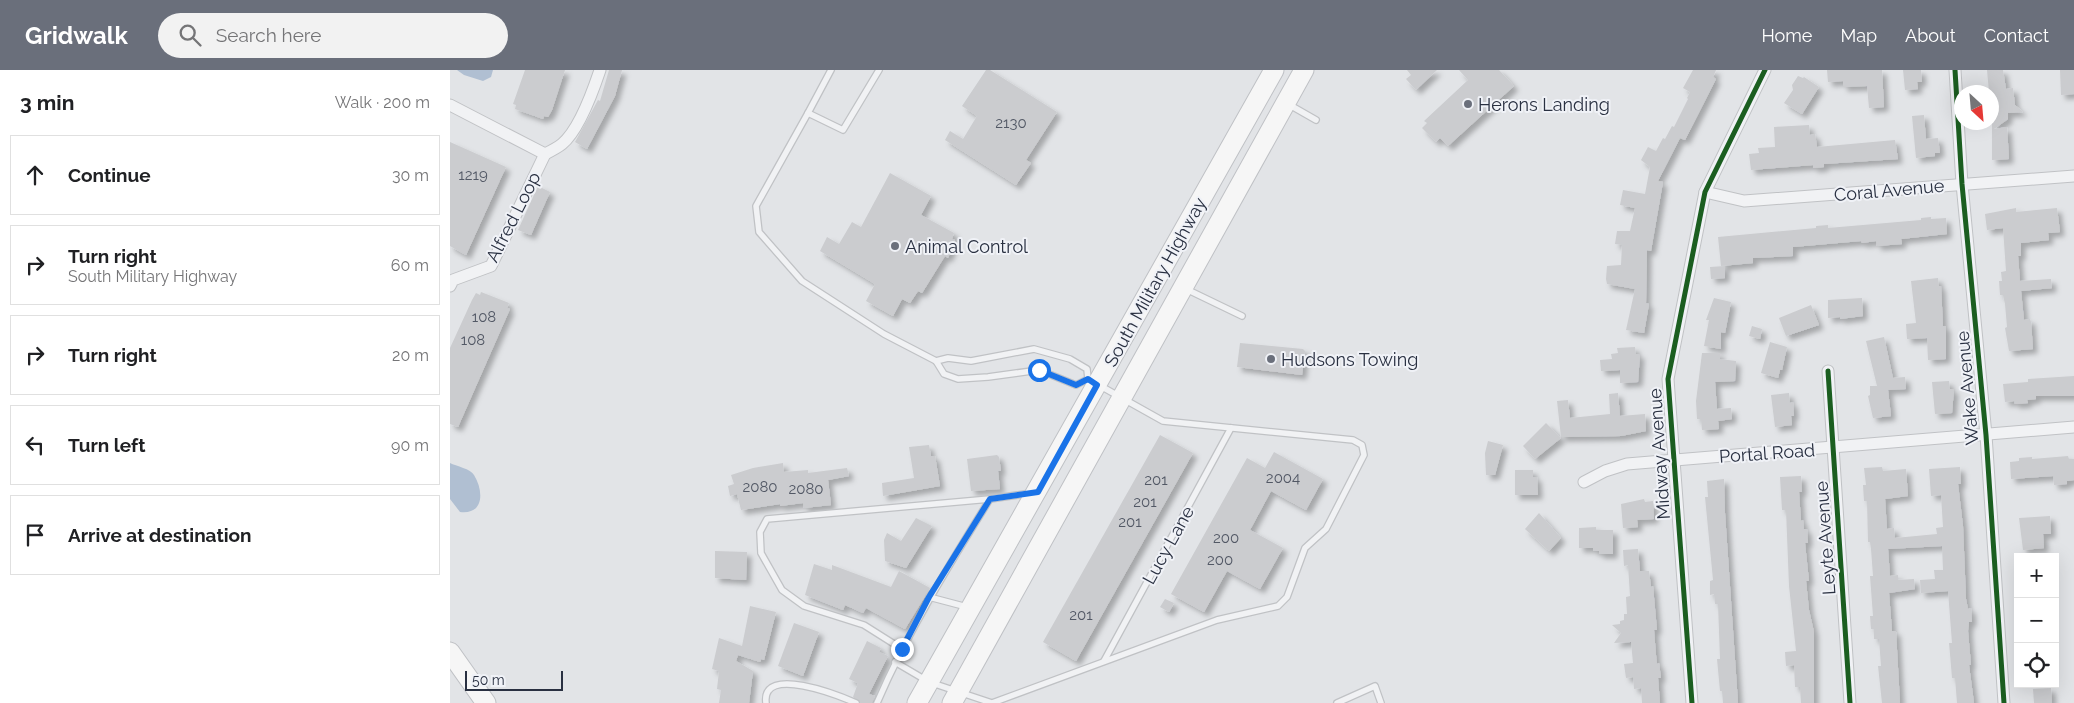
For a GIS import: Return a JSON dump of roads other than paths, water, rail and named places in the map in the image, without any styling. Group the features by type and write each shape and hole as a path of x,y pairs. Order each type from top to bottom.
{"main road":[{"name":"South Military Highway","path":"916,703 1038,492 1092,382 1274,70"},
{"name":"South Military Highway","path":"956,697 1120,398 1304,70"},
{"path":"453,656 470,703"},
{"path":"453,656 486,703"}],"street":[{"path":"450,105 545,154 562,144 570,135 594,89 600,70"},
{"name":"Midway Avenue","path":"1692,703 1668,379 1705,192 1765,70"},
{"name":"Wake Avenue","path":"1955,70 1962,184 1986,435 2004,703"},
{"name":"Alfred Loop","path":"451,282 491,266 545,154"},
{"name":"Coral Avenue","path":"1705,192 1744,201 2074,176"},
{"name":"Leyte Avenue","path":"1828,371 1850,703"},
{"name":"Portal Road","path":"1584,482 1605,471 1627,464 2074,427"}],"lane":[{"path":"831,70 756,206 759,232 802,281 884,334 936,361 944,374 958,378 988,378 1039,370 1076,385 1092,382"},
{"path":"808,113 842,130 879,70"},
{"path":"1286,102 1316,120"},
{"path":"1182,288 1242,316"},
{"path":"895,662 956,697 992,702 1216,620 1278,606 1287,597 1305,548 1326,529 1364,455 1362,445 1353,440 1163,421 1092,382 1087,369 1070,359 1034,349 971,361 948,358 936,361"},
{"name":"Lucy Lane","path":"1104,661 1231,428"},
{"path":"902,649 864,626 804,606 782,590 761,553 760,532 767,519 990,499 1038,492"},
{"path":"877,703 895,662 929,597 990,499"},
{"path":"929,597 971,608"},
{"path":"766,703 765,697 771,687 783,682 823,691 856,703"},
{"path":"1336,703 1374,686 1381,703"}],"water":[{"path":"457,70 493,70 491,77 483,81 464,75"},
{"path":"450,463 470,471 474,475 479,488 480,501 474,510 460,512 450,499"}],"place":[{"name":"Herons Landing","path":"1468,104"},
{"name":"Animal Control","path":"895,246"},
{"name":"Hudsons Towing","path":"1271,359"}]}
